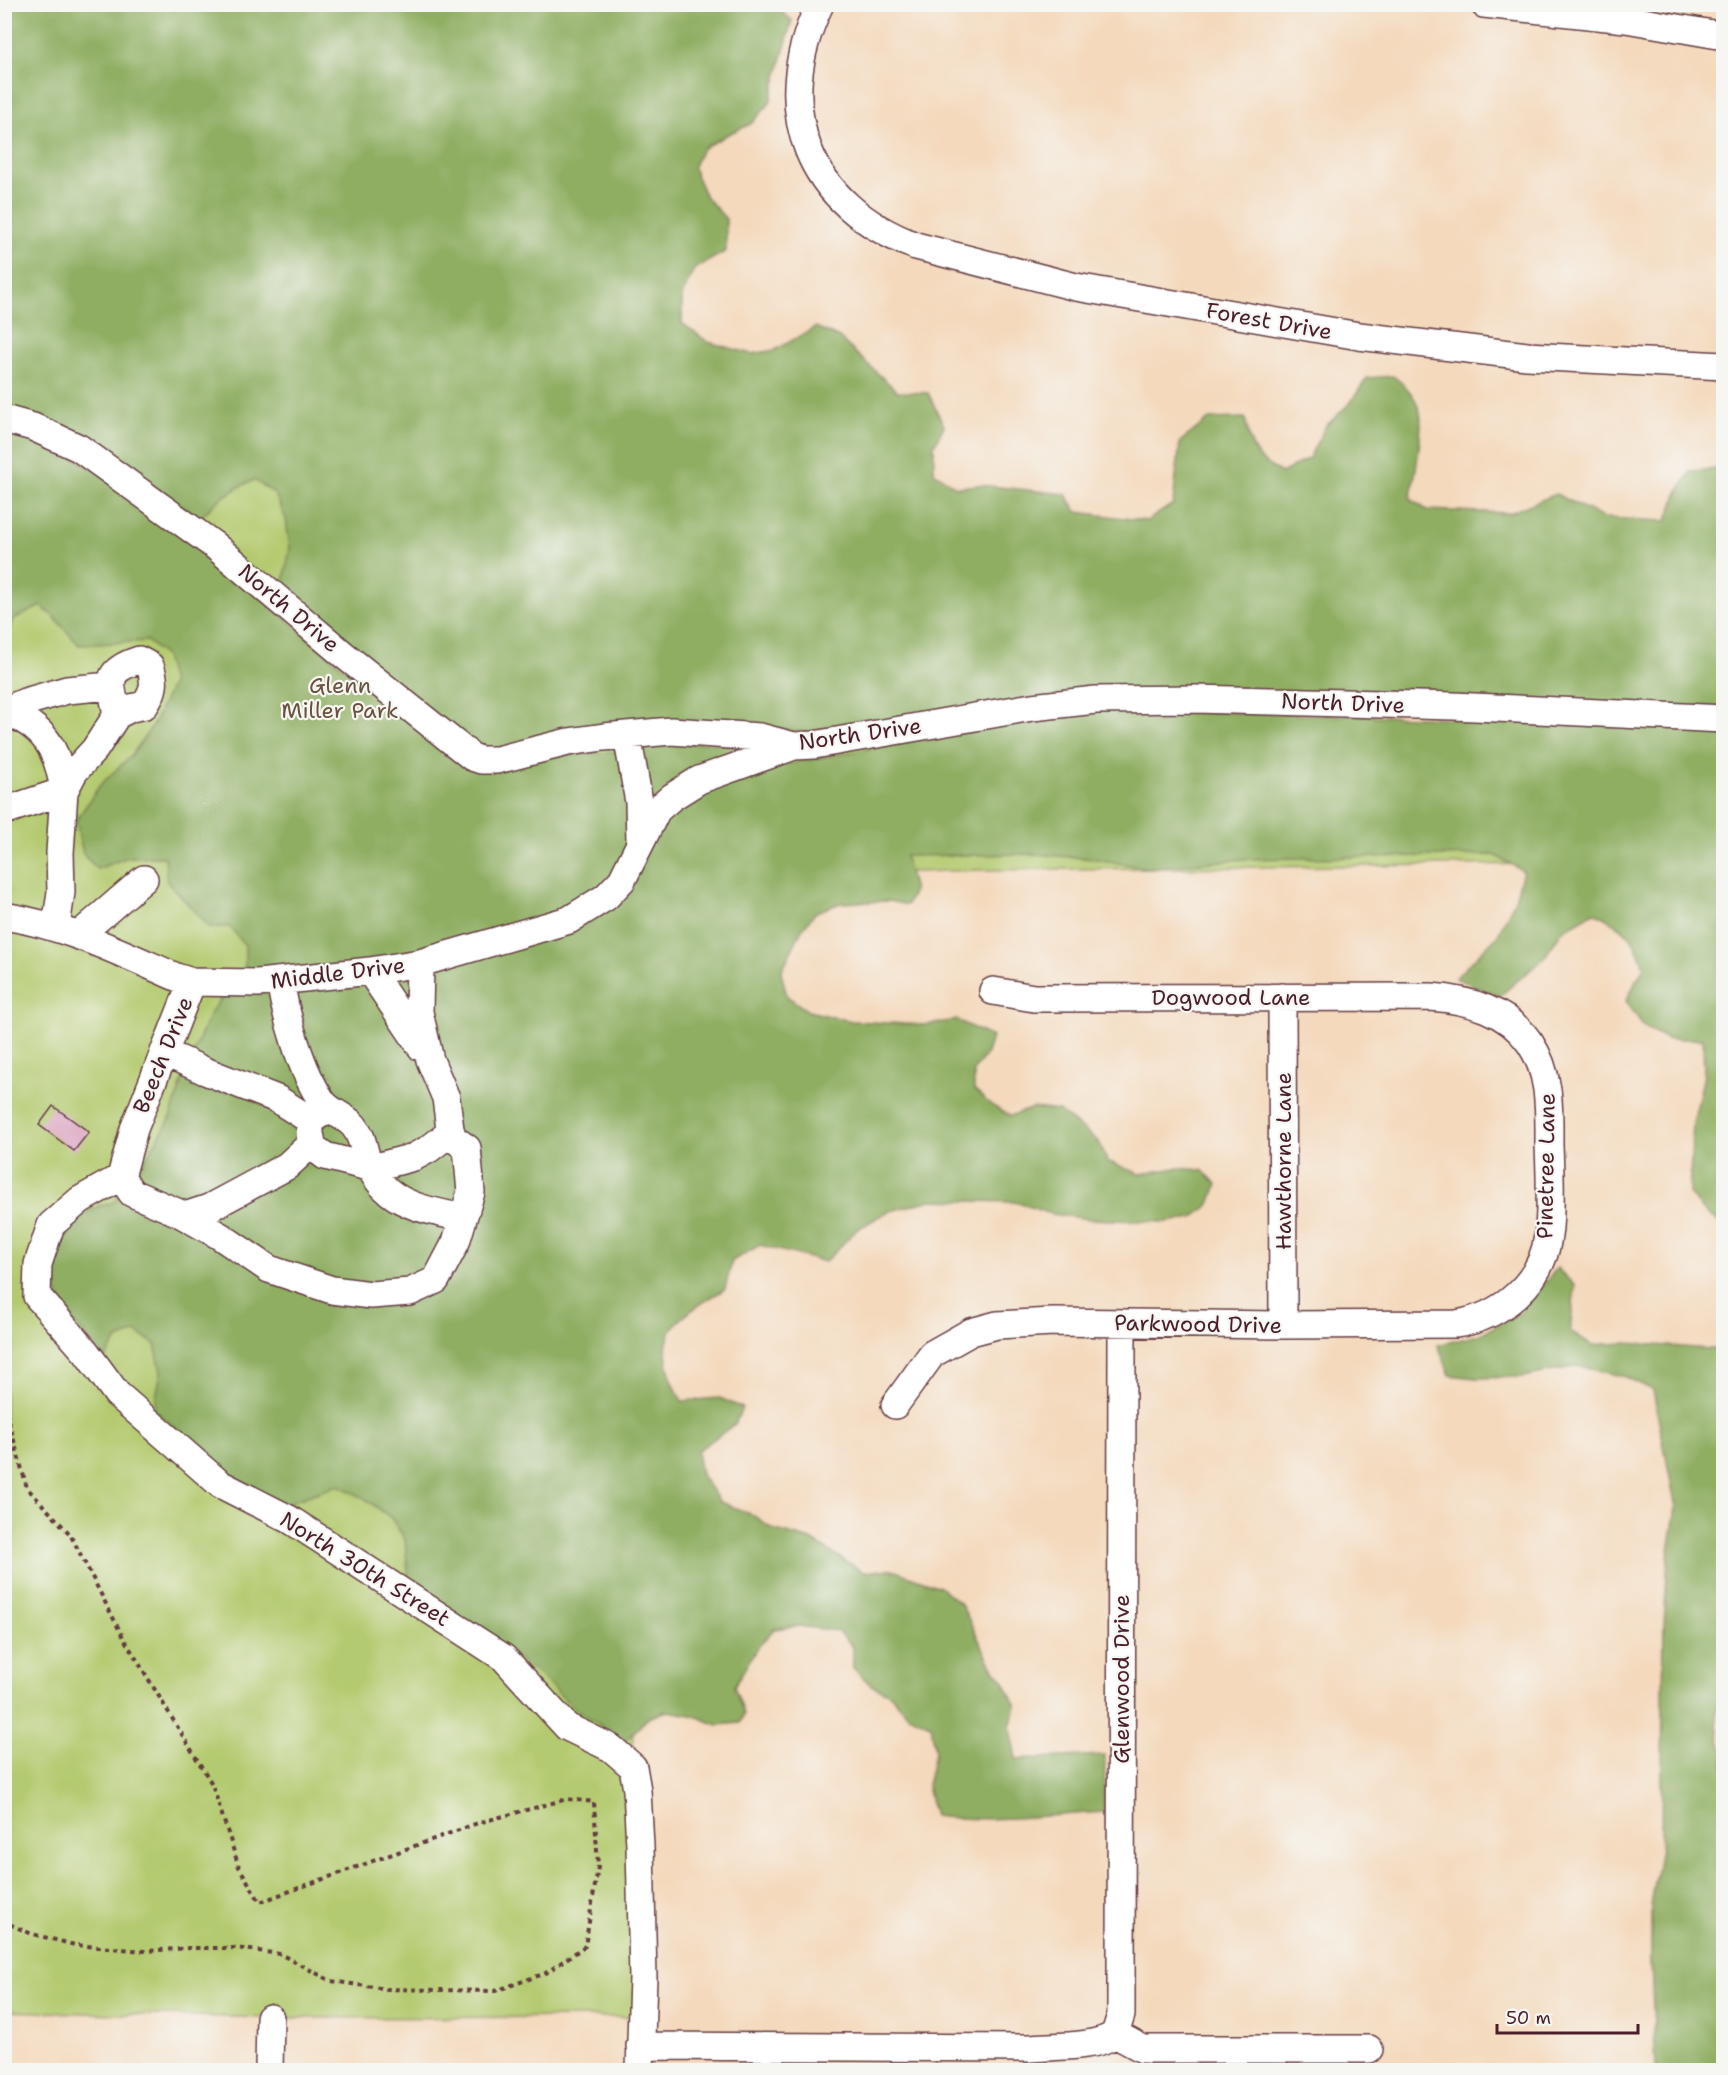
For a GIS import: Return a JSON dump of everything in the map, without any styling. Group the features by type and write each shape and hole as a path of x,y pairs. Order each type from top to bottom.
{"street":[{"name":"Forest Drive","path":"820,4 810,25 801,59 797,88 801,130 817,169 836,195 862,219 880,231 906,243 1088,289 1359,336 1527,356 1724,366"},
{"path":"1484,4 1626,19 1724,36"},
{"name":"North Drive","path":"4,419 33,427 79,448 205,539 472,757 481,760 497,760 568,742 671,730 760,737 794,746 814,745 1032,707 1096,700 1195,699 1430,706 1724,719"},
{"path":"4,811 64,791 74,772 95,749 117,715 130,708 144,705 153,693 155,679 150,666 139,660 125,664 114,673 110,686 117,715"},
{"path":"5,711 67,690 110,686"},
{"path":"5,711 31,723 44,736 54,750 61,772 64,791 60,853 61,892 68,931 144,879"},
{"path":"627,735 639,802 640,844"},
{"name":"Middle Drive","path":"4,916 68,931 176,977 192,981 228,983 280,981 420,963 569,921 606,897 622,879 657,810 672,797 699,780 794,746"},
{"path":"121,1177 132,1193 185,1216 269,1269 332,1290 371,1295 410,1292 436,1280 456,1242 471,1192 466,1148 451,1137 446,1098 430,1060 419,1012 420,963"},
{"path":"370,971 430,1060"},
{"name":"Beech Drive","path":"121,1177 134,1129 192,981"},
{"path":"280,981 289,1024 311,1083 323,1104 313,1147 325,1156 372,1168 414,1157 451,1132"},
{"name":"Dogwood Lane","path":"993,991 1034,998 1431,998 1470,1002"},
{"name":"Hawthorne Lane","path":"1282,997 1283,1325"},
{"name":"Pinetree Lane","path":"1470,1002 1508,1020 1520,1031 1535,1052 1546,1078 1549,1145 1548,1236 1539,1264 1523,1289"},
{"path":"164,1052 277,1100 317,1124 353,1125 363,1140 367,1160 390,1194 427,1211 463,1218"},
{"path":"185,1216 209,1208 287,1166 317,1124"},
{"path":"287,1166 295,1171 326,1172 337,1170 345,1162"},
{"name":"North 30th Street","path":"121,1177 80,1200 51,1225 38,1264 37,1296 86,1352 117,1394 220,1484 288,1519 504,1658 567,1727 611,1748 633,1767 637,1790 640,1846 643,1978 640,2058"},
{"name":"Parkwood Drive","path":"895,1405 932,1354 971,1332 997,1325 1053,1322 1283,1325 1456,1324 1471,1322 1491,1312 1506,1304 1523,1289"},
{"name":"Glenwood Drive","path":"1115,2034 1120,2015 1122,1324"},
{"path":"270,2018 270,2070"},
{"path":"640,2058 1030,2048 1088,2044 1104,2040 1115,2034 1143,2049 1369,2049"}],"path":[{"path":"4,1404 27,1488 70,1534 123,1637 212,1784 239,1867 260,1902 478,1823 567,1799 594,1802 598,1867 585,1946 546,1973 495,1991 387,1989 332,1981 280,1954 236,1948 145,1951 75,1945 32,1934 4,1922"}],"green space":[{"name":"Glenn Miller Park","path":"15,4 630,528 1723,862 985,870 623,880 633,1767 641,2017 270,2018 5,2011 5,9"},
{"path":"760,4 780,11 792,20 770,103 751,124 702,149 693,168 706,197 726,219 726,251 694,269 682,296 682,323 708,342 752,354 775,350 816,327 839,338 898,392 928,393 944,426 934,446 934,472 956,487 980,485 1066,494 1077,512 1147,521 1173,504 1180,442 1209,419 1245,418 1255,452 1265,463 1282,473 1309,458 1325,427 1351,402 1367,378 1393,376 1409,390 1419,409 1420,440 1410,499 1427,510 1509,513 1556,494 1604,518 1666,521 1679,490 1691,471 1716,469 1724,476 1723,708 1352,695 866,725 806,732 731,725 490,750 467,742 282,592 290,548 286,519 275,494 254,480 225,496 200,518 142,478 5,411 4,5"},
{"path":"5,432 44,441 98,472 217,561 450,757 474,767 655,745 706,743 741,746 789,764 1063,711 1136,710 1423,717 1723,730 1723,1226 1705,1212 1689,1194 1693,1123 1704,1075 1703,1039 1667,1039 1644,1027 1626,1001 1644,967 1632,939 1626,933 1613,922 1594,912 1562,931 1544,958 1500,996 1455,978 1497,936 1515,900 1523,871 1495,855 1244,859 1147,868 1096,859 1033,854 905,856 914,891 907,905 889,901 841,903 816,912 802,929 781,972 787,996 808,1011 852,1021 924,1025 957,1020 992,1037 987,1053 974,1070 974,1090 991,1105 1010,1116 1034,1108 1059,1111 1099,1142 1107,1161 1140,1174 1176,1168 1202,1170 1217,1184 1210,1204 1193,1218 1166,1222 1089,1219 1052,1214 1015,1202 931,1200 887,1212 856,1230 825,1262 760,1245 732,1261 725,1289 694,1308 674,1327 667,1341 668,1368 682,1401 720,1398 742,1408 735,1424 697,1451 701,1475 720,1502 751,1514 773,1529 811,1540 864,1572 890,1569 940,1587 961,1604 993,1668 1003,1680 1016,1706 1010,1726 1016,1759 1105,1755 1104,1812 998,1819 934,1816 927,1785 935,1752 931,1725 908,1715 890,1694 871,1685 853,1668 853,1647 838,1631 798,1626 774,1629 757,1648 734,1686 744,1714 740,1723 718,1725 692,1715 667,1711 648,1718 625,1741 575,1709 544,1679 509,1652 409,1585 405,1539 391,1518 364,1498 338,1485 280,1506 246,1489 154,1409 161,1371 155,1344 136,1332 117,1339 105,1359 72,1320 59,1297 52,1282 53,1261 61,1241 74,1219 99,1206 114,1202 138,1171 169,1121 188,1064 211,1012 245,966 245,945 230,927 209,927 167,881 165,857 128,857 97,869 83,854 76,821 100,785 131,756 153,725 172,684 165,656 147,641 79,645 41,606 14,619 5,636"},
{"path":"1557,1268 1575,1286 1570,1331 1592,1345 1626,1343 1723,1350 1724,1679 1717,1706 1717,1716 1719,1737 1724,1754 1723,2070 1656,2070 1651,1905 1661,1847 1664,1625 1668,1557 1676,1508 1653,1390 1626,1377 1578,1366 1523,1377 1475,1378 1450,1375 1438,1345 1478,1335 1518,1315"}],"building":[{"path":"53,1106 89,1132 74,1151 39,1125"}]}
